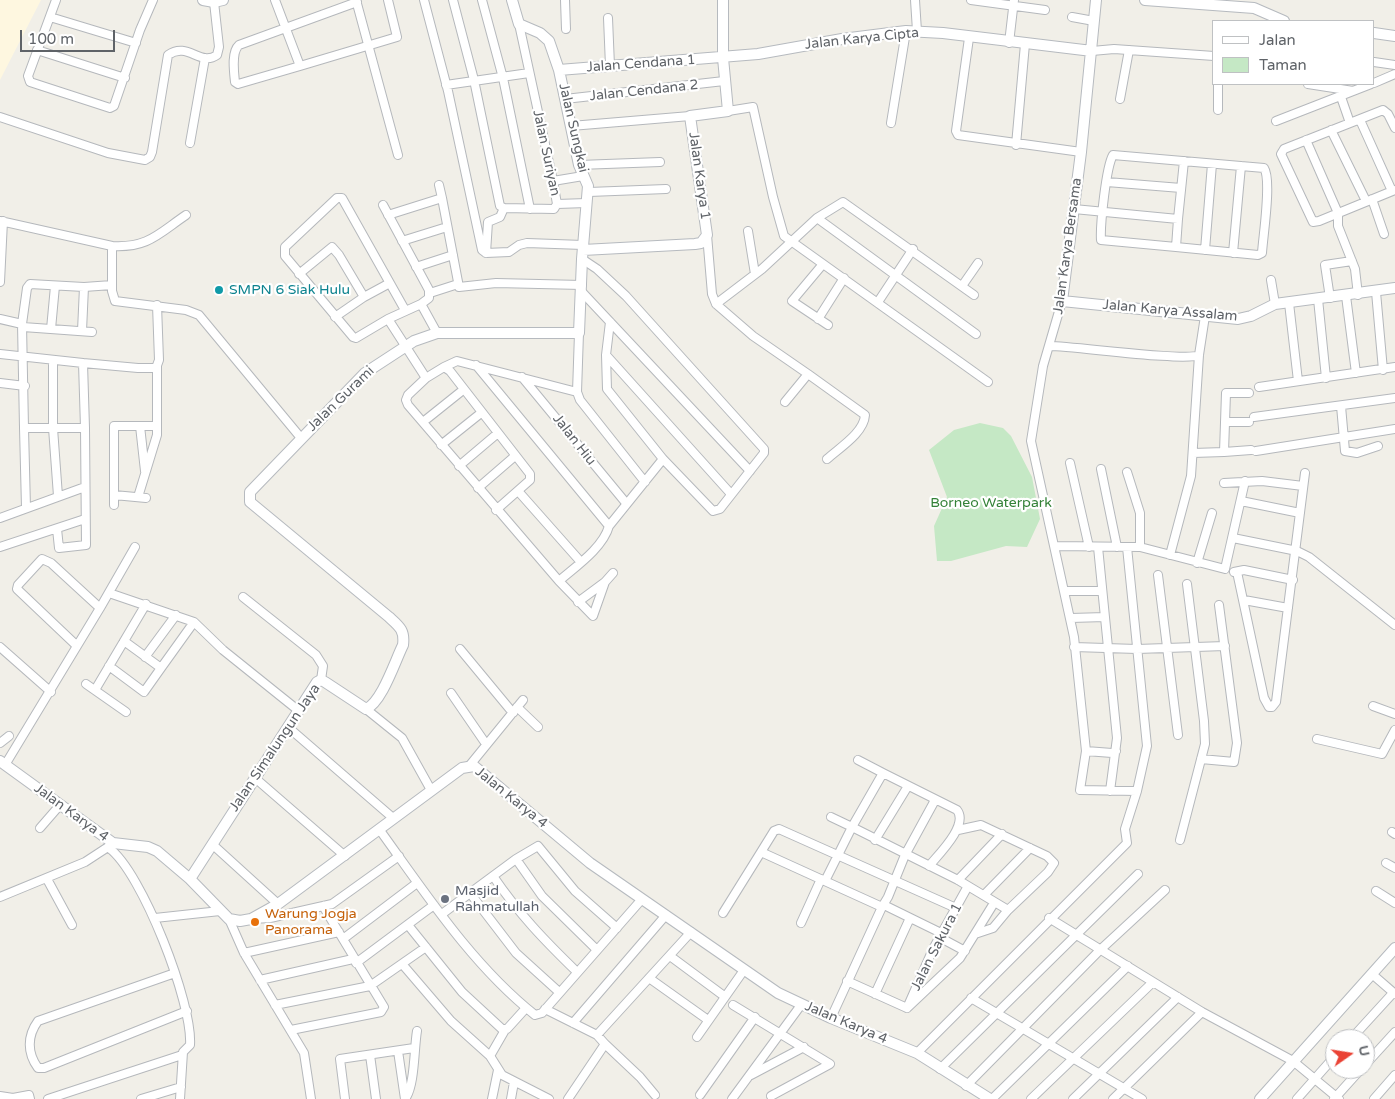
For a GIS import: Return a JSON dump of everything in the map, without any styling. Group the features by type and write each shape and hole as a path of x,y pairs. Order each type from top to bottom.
{"street":[{"path":"56,0 28,76 30,82 34,85 110,108 114,106 153,0"},
{"path":"0,117 108,153 145,160 150,157 152,152 168,55 174,50 182,49 205,58 212,58 216,55 219,47 219,1 203,0"},
{"path":"275,0 300,66"},
{"path":"388,0 397,37 369,46 300,66 240,85 235,82 237,47 356,1 369,46 398,155"},
{"path":"424,0 446,86 482,250 486,253 509,252 519,244 527,244 583,251 597,269 626,296 760,443 764,453 720,509 713,511 663,459 607,389 606,356 610,322"},
{"path":"453,0 474,80 500,206 504,208 530,209 503,78 482,0"},
{"path":"512,0 519,24"},
{"path":"565,0 566,28"},
{"path":"723,0 722,58 728,111 753,107 781,231 790,242 878,302 988,382"},
{"path":"914,0 917,31"},
{"path":"971,0 1014,3 1045,10"},
{"name":"Jalan Karya Bersama","path":"1096,0 1081,152 1062,301 1043,366 1031,441 1071,618 1086,751 1080,790 1110,790"},
{"path":"1145,0 1254,8 1282,20"},
{"path":"1010,43 1014,3"},
{"path":"50,17 136,42"},
{"path":"1072,17 1094,21"},
{"path":"608,18 610,66"},
{"name":"Jalan Sungkai","path":"519,24 546,37 559,70 579,165 587,182 589,192 583,251"},
{"name":"Jalan Suriyan","path":"519,24 557,204 554,209 530,209"},
{"path":"891,123 906,31"},
{"name":"Jalan Karya Cipta","path":"722,58 906,31 1092,51"},
{"path":"1375,33 1395,36"},
{"path":"969,38 956,133 1016,145 1081,152"},
{"path":"1016,145 1025,44"},
{"path":"37,50 125,78"},
{"path":"1120,99 1129,50"},
{"path":"1092,51 1129,50 1212,56"},
{"path":"190,142 205,58"},
{"name":"Jalan Cendana 1","path":"559,70 722,58"},
{"path":"1375,62 1395,65"},
{"path":"446,86 474,80 503,78 529,73"},
{"path":"1375,82 1395,74"},
{"name":"Jalan Cendana 2","path":"564,99 724,81"},
{"path":"1218,85 1218,110"},
{"path":"1314,85 1353,91"},
{"path":"1276,121 1368,85"},
{"path":"1341,97 1350,123"},
{"path":"1360,120 1394,190 1319,221 1310,220 1282,155 1282,151 1384,110 1392,113 1395,128"},
{"name":"Jalan Karya 1","path":"583,251 701,243 707,235 690,116 728,111"},
{"path":"571,126 690,116"},
{"path":"1331,130 1369,200 1384,234"},
{"path":"1306,140 1338,213 1338,226 1352,261 1358,295"},
{"path":"1112,155 1184,161 1260,166 1265,170 1267,197 1261,254 1102,241 1103,212 1112,155"},
{"path":"1176,247 1184,161"},
{"path":"579,165 660,162"},
{"path":"1205,250 1212,164"},
{"path":"1233,253 1241,166"},
{"path":"553,181 583,176"},
{"path":"1107,182 1181,188"},
{"path":"439,185 458,284 462,288 496,283 581,288 610,322 750,471"},
{"path":"589,192 666,189"},
{"path":"383,205 430,293 429,298 422,304 405,310 356,338 349,334 285,256 285,246 340,197 388,284 405,310"},
{"path":"388,215 442,198"},
{"path":"716,304 755,274 817,218 840,202 845,202 913,249 974,295"},
{"path":"557,204 588,203"},
{"path":"486,253 488,222 500,217 504,208"},
{"path":"1074,209 1178,219"},
{"path":"0,282 2,221 112,246 129,247 143,244 186,215"},
{"path":"817,218 976,334"},
{"path":"402,241 447,226"},
{"path":"748,231 755,274"},
{"path":"707,235 712,294 716,304 754,336 865,416 864,423 857,431 827,458"},
{"path":"112,246 113,297 117,303 186,310 199,315 301,438"},
{"path":"299,274 332,247 339,254 364,297"},
{"path":"878,302 913,249"},
{"path":"583,251 576,392 580,400 645,482"},
{"path":"416,267 453,255"},
{"path":"1330,298 1325,266 1352,261"},
{"path":"962,286 978,263"},
{"path":"822,264 792,301 828,324"},
{"path":"818,319 844,278"},
{"path":"1271,280 1275,304"},
{"path":"26,508 23,326 28,285 35,283 84,287 112,285"},
{"path":"335,317 364,297 388,284"},
{"path":"430,293 458,284"},
{"path":"52,329 55,286"},
{"path":"82,331 84,287"},
{"name":"Jalan Karya Assalam","path":"1062,301 1238,319 1252,316 1275,304 1358,295 1395,288"},
{"path":"1376,292 1383,370"},
{"path":"1346,296 1356,373"},
{"path":"1318,299 1326,378"},
{"path":"1289,303 1298,381"},
{"path":"422,304 437,333"},
{"path":"114,495 142,497 145,475 157,435 157,306"},
{"path":"1170,555 1192,476 1199,355 1205,316"},
{"path":"0,319 23,326 92,332"},
{"path":"388,319 404,347 426,378"},
{"name":"Jalan Gurami","path":"366,709 372,706 381,693 403,645 404,632 250,502 250,492 365,372 422,337 437,333 579,333"},
{"path":"1050,346 1100,352 1129,352 1188,358 1199,355"},
{"path":"0,354 138,368 157,366"},
{"path":"606,356 731,494"},
{"path":"53,360 53,428 58,496"},
{"path":"576,392 457,361 426,378 406,400 422,422 496,510 578,602 591,620 605,582"},
{"path":"57,529 59,548 86,544 83,363"},
{"path":"476,365 608,526"},
{"path":"444,367 531,477 496,510"},
{"path":"1259,387 1395,367"},
{"path":"785,402 808,374"},
{"name":"Jalan Hiu","path":"522,377 626,503"},
{"path":"0,383 25,386"},
{"path":"422,422 463,390"},
{"path":"1224,452 1226,393 1249,393"},
{"path":"1225,422 1395,398"},
{"path":"1341,406 1345,451 1348,453 1378,446"},
{"path":"442,445 481,414"},
{"path":"114,505 114,426 157,426"},
{"path":"140,426 145,475"},
{"path":"24,428 85,428"},
{"path":"1193,453 1253,451 1395,429"},
{"path":"459,466 498,434"},
{"path":"478,488 515,456"},
{"path":"558,581 606,534 608,526 663,459"},
{"path":"1070,463 1089,547"},
{"path":"1101,469 1117,547"},
{"path":"1127,472 1140,514 1140,547"},
{"path":"1237,572 1264,698 1268,707 1276,702 1297,551 1305,473"},
{"path":"1224,483 1262,481 1303,486"},
{"path":"1225,569 1245,482"},
{"path":"0,518 85,487"},
{"path":"518,491 580,561"},
{"path":"1241,501 1300,513"},
{"path":"1197,563 1212,513"},
{"path":"0,547 85,519"},
{"path":"1233,538 1297,551 1309,557 1395,626"},
{"path":"2,763 51,692 135,546"},
{"path":"1056,546 1140,547 1237,572 1244,570 1293,580"},
{"path":"1098,547 1117,738 1110,790 1137,791"},
{"path":"917,1053 1049,918 1127,843 1125,829 1137,791 1147,746 1128,547"},
{"path":"76,646 18,590 18,584 44,558 100,608"},
{"path":"578,602 605,582 613,573"},
{"path":"1158,575 1178,735"},
{"path":"1180,840 1204,744 1204,721 1187,584"},
{"path":"1065,591 1102,591"},
{"path":"108,593 146,604 194,622 223,650 299,711"},
{"path":"243,597 316,654 323,666 321,680"},
{"path":"1244,600 1288,608"},
{"path":"95,690 146,604"},
{"path":"1201,759 1234,762 1237,743 1219,605"},
{"path":"145,656 176,615"},
{"path":"1071,618 1105,617"},
{"path":"109,666 144,692 194,622"},
{"path":"124,641 160,668"},
{"path":"1074,647 1167,648 1225,646"},
{"path":"0,647 51,692"},
{"path":"460,648 515,710 538,727"},
{"name":"Jalan Simalungun Jaya","path":"190,879 317,682 321,680 366,709"},
{"path":"86,684 126,712"},
{"path":"451,693 486,744"},
{"path":"470,766 523,700"},
{"path":"1372,706 1395,714"},
{"path":"366,709 402,738 431,790"},
{"path":"289,728 393,818"},
{"path":"1317,739 1382,754 1395,730"},
{"path":"0,743 9,736"},
{"path":"1086,751 1112,753 1116,751"},
{"path":"858,760 958,810 960,814 958,830 929,866"},
{"name":"Jalan Karya 4","path":"2,763 111,845 152,848 190,879 220,912 229,919 238,921 251,919 278,904 431,790 462,768 470,766 481,771 590,863 778,993 831,1018 917,1053 966,1086 991,1099"},
{"path":"801,923 883,773"},
{"path":"254,778 344,856"},
{"path":"875,840 908,786"},
{"path":"831,1018 895,881 905,855 934,802 933,798"},
{"path":"40,828 60,805"},
{"path":"831,817 958,880 1008,910"},
{"path":"958,830 981,825 1052,859 1054,863 993,928 975,934"},
{"path":"379,828 417,883 476,958 526,1008 537,1016 642,899"},
{"path":"723,913 777,829 956,908"},
{"path":"958,880 1002,834"},
{"path":"212,844 278,904"},
{"path":"0,897 47,879 97,856 111,845 155,918 187,1011 190,1045 182,1055 60,1097 48,1099"},
{"path":"442,914 516,859 538,846 575,891 617,928"},
{"path":"984,895 1030,848"},
{"path":"761,852 910,918 964,951"},
{"path":"251,919 332,904 399,856"},
{"path":"516,859 542,896 597,950"},
{"path":"1386,863 1395,868"},
{"path":"940,1069 1078,936 1138,874"},
{"path":"493,876 518,912 577,972"},
{"path":"47,879 72,925"},
{"path":"244,953 341,936 417,883"},
{"name":"Jalan Sakura 1","path":"907,1008 940,935 968,886"},
{"path":"966,1086 1100,951 1165,890"},
{"path":"1376,891 1395,903"},
{"path":"470,893 516,953 559,992"},
{"path":"847,981 907,1008 930,989 964,951 994,903"},
{"path":"260,980 355,961 434,905"},
{"path":"291,1030 381,1012 384,1007 323,906"},
{"path":"155,918 220,912"},
{"path":"573,1023 666,916"},
{"path":"874,994 910,918"},
{"path":"1049,918 1202,1012 1293,1061 1337,1098 1353,1079"},
{"path":"229,919 244,953 304,1053 311,1099"},
{"path":"408,925 462,992 505,1030"},
{"path":"597,1036 691,932"},
{"path":"275,1005 370,986 403,965 426,947"},
{"path":"1260,1099 1395,948"},
{"path":"670,956 724,996"},
{"path":"403,965 451,1021 490,1056 498,1070 514,1082 549,1099"},
{"path":"991,1099 1128,966"},
{"path":"697,1037 744,970"},
{"path":"175,974 38,1021 33,1028 29,1042 34,1063 38,1068 44,1068 187,1011"},
{"path":"1360,1029 1394,993 1372,974"},
{"path":"649,978 708,1020"},
{"path":"1031,1099 1153,982"},
{"path":"1073,1099 1178,997"},
{"path":"971,998 1142,1099"},
{"path":"733,1004 830,1064 772,1096"},
{"path":"732,1099 801,1005"},
{"path":"490,1056 505,1030 526,1008"},
{"path":"545,1009 597,1036 656,1095"},
{"path":"1113,1099 1202,1012"},
{"path":"700,1095 755,1017"},
{"path":"405,1099 411,1082 417,1031"},
{"path":"1375,1054 1395,1032"},
{"path":"568,1099 605,1044"},
{"path":"344,1099 340,1059 414,1048"},
{"path":"749,1076 804,1048"},
{"path":"398,1051 405,1099"},
{"path":"180,1099 182,1055"},
{"path":"370,1055 376,1099"},
{"path":"1297,1099 1325,1066"},
{"path":"492,1099 498,1070"},
{"path":"1374,1099 1395,1075"},
{"path":"511,1099 514,1082"},
{"path":"141,1099 180,1087"},
{"path":"0,1096 13,1098 29,1095 30,1099"}],"shaded area":[{"path":"0,0 41,0 0,80"}],"green space":[{"name":"Borneo Waterpark","path":"980,423 1003,428 1011,436 1032,477 1040,519 1027,547 1006,546 951,561 937,561 934,526 947,497 929,450 954,430"}],"place":[{"name":"SMPN 6 Siak Hulu","path":"219,290"},
{"name":"Masjid Rahmatullah","path":"445,899"},
{"name":"Warung Jogja Panorama","path":"255,922"}]}
